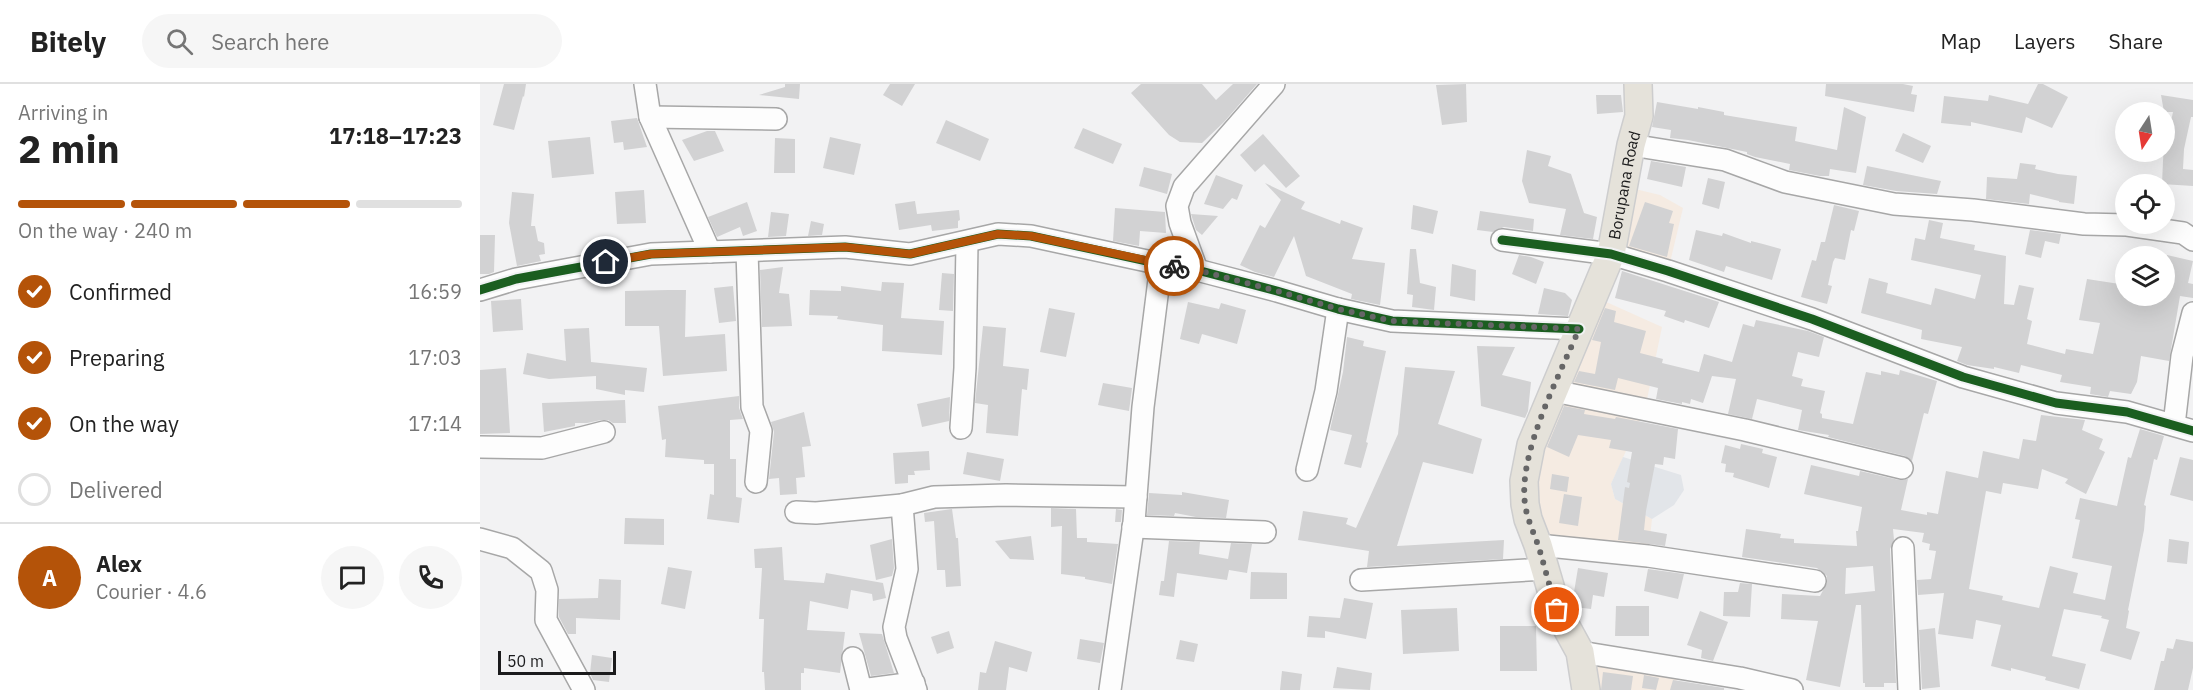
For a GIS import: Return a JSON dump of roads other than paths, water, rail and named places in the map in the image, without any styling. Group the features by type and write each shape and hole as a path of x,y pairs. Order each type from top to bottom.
{"main road":[{"name":"Borupana Road","path":"1586,690 1580,652 1557,610 1542,557 1528,519 1524,481 1531,445 1611,254 1631,145 1639,116 1638,84"}],"street":[{"path":"645,84 650,117 710,252"},
{"path":"1197,270 1180,223 1178,206 1184,187 1274,84"},
{"path":"650,117 776,119"},
{"path":"1631,145 1725,160 1785,182 1894,204 1973,210 2084,224 2127,225 2182,233 2193,240"},
{"path":"480,291 516,279 651,254 845,247 910,254 998,234 1031,236 1197,270 1338,309 1392,321 1579,329"},
{"path":"1502,240 1611,254 1812,320 1963,377 2056,403 2127,412 2184,428 2182,356 2193,312"},
{"path":"961,428 965,368 967,242"},
{"path":"747,250 752,407 761,431 756,482"},
{"path":"1110,690 1133,527 1143,407 1161,264"},
{"path":"1307,470 1326,391 1338,309"},
{"path":"1554,391 1745,430 1902,468"},
{"path":"480,447 542,448 604,432"},
{"path":"796,512 816,513 902,505 934,497 1006,495 1136,497"},
{"path":"853,658 861,690 915,687 894,627 907,569 902,505"},
{"path":"1133,527 1264,532"},
{"path":"480,539 512,548 541,571 547,590 546,620 584,690"},
{"path":"1903,548 1909,690"},
{"path":"1361,580 1542,557 1648,556 1815,581"},
{"path":"1580,652 1740,678 1792,690"}]}
